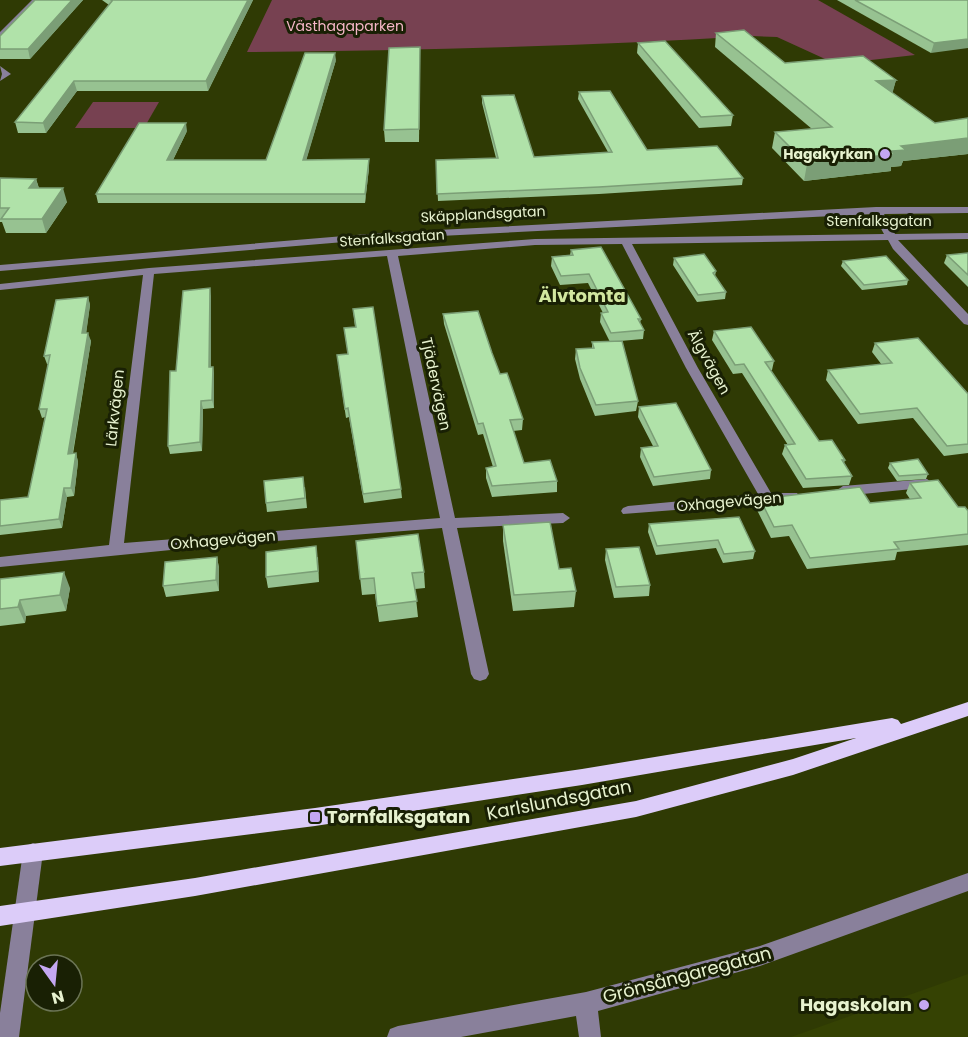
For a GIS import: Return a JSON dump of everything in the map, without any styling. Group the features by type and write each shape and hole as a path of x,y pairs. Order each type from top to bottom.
{"main road":[{"name":"Karlslundsgatan","path":"0,915 195,887 636,809 793,767 968,709"},
{"name":"Karlslundsgatan","path":"0,857 315,817 582,777 939,717"}],"street":[{"path":"0,36 36,0"},
{"path":"0,23 12,23"},
{"path":"0,68 7,74 0,79"},
{"path":"876,210 890,237 968,321"},
{"name":"Skäpplandsgatan","path":"0,268 131,254 416,232 876,210 968,210"},
{"name":"Stenfalksgatan","path":"0,287 149,271 535,242 968,236"},
{"name":"Älgvägen","path":"626,240 692,368 767,498"},
{"name":"Tjädervägen","path":"392,253 437,462 447,522"},
{"name":"Lärkvägen","path":"116,549 149,271"},
{"path":"825,493 939,483"},
{"name":"Oxhagevägen","path":"628,512 802,495"},
{"name":"Oxhagevägen","path":"0,562 116,549 447,522 563,518"},
{"path":"447,522 480,674"},
{"path":"8,1037 33,852"},
{"name":"Grönsångaregatan","path":"398,1037 586,1003 760,956 968,882"},
{"path":"586,1003 590,1037"}],"shaded area":[{"name":"Hagaskolan","path":"968,974 968,1037 791,1037"}],"green space":[{"name":"Västhagaparken","path":"272,0 818,0 915,55 836,64 777,37 752,36 500,47 247,52"},
{"path":"93,102 159,102 144,128 75,128"}],"building":[{"path":"35,0 72,0 28,49 0,49 0,36"},
{"path":"248,0 206,81 74,81 43,123 15,122 112,1"},
{"path":"855,0 968,0 968,39 934,43"},
{"path":"744,30 785,63 863,56 896,80 876,81 935,123 968,118 968,138 901,146 906,150 891,151 895,154 807,164 775,132 832,127 716,33"},
{"path":"665,41 733,115 701,117 638,43"},
{"path":"420,47 419,129 384,130 389,48"},
{"path":"305,53 335,53 303,160 369,159 365,194 96,194 139,123 186,123 167,160 266,160"},
{"path":"610,91 647,150 717,146 743,178 437,194 436,160 498,158 482,96 514,95 534,157 612,152 579,92"},
{"path":"0,178 36,179 29,188 63,188 42,219 1,219 9,208 0,208"},
{"path":"601,247 641,319 638,319 644,330 611,333 601,313 608,312 589,274 561,276 552,257 573,255 571,250"},
{"path":"968,253 968,275 947,255"},
{"path":"704,254 716,271 713,273 726,292 698,295 674,258"},
{"path":"886,256 908,280 864,285 843,261"},
{"path":"210,288 209,367 213,367 212,400 201,401 200,442 168,446 170,371 176,371 183,291"},
{"path":"88,297 82,333 88,333 68,454 76,453 71,488 64,488 59,519 0,526 0,500 28,497 47,409 39,409 50,355 44,356 56,300"},
{"path":"373,307 401,489 363,494 348,408 345,409 337,355 348,354 344,328 356,327 353,309"},
{"path":"478,311 500,374 507,373 523,419 510,420 524,463 550,460 557,481 492,486 486,468 496,466 483,423 478,424 443,314"},
{"path":"751,327 774,361 765,362 819,441 832,440 852,476 806,479 785,445 795,444 744,364 735,365 714,331"},
{"path":"918,338 968,394 968,444 947,446 917,408 860,414 828,370 892,363 875,343"},
{"path":"622,341 638,401 596,405 580,368 576,349 594,348 592,342"},
{"path":"676,403 711,470 654,477 641,448 658,446 639,407"},
{"path":"918,459 928,474 899,476 890,463"},
{"path":"303,477 305,498 266,503 264,481"},
{"path":"938,480 958,507 965,507 968,511 968,534 894,542 899,549 810,558 792,525 774,527 760,499 860,487 870,503 921,498 910,483"},
{"path":"739,517 755,551 724,554 718,540 657,546 649,524"},
{"path":"550,522 559,569 571,568 576,591 514,595 503,525"},
{"path":"418,534 424,572 412,573 417,601 377,606 374,578 360,579 356,541"},
{"path":"316,546 318,571 266,577 266,552"},
{"path":"639,547 650,585 616,587 606,549"},
{"path":"217,557 216,580 163,586 165,562"},
{"path":"64,572 60,595 20,600 18,607 0,609 0,579"}],"place":[{"name":"Hagakyrkan","path":"885,154"},
{"name":"Tornfalksgatan","path":"315,817"},
{"name":"Hagaskolan","path":"924,1005"}],"district":[{"name":"Älvtomta","path":"582,296"}]}
